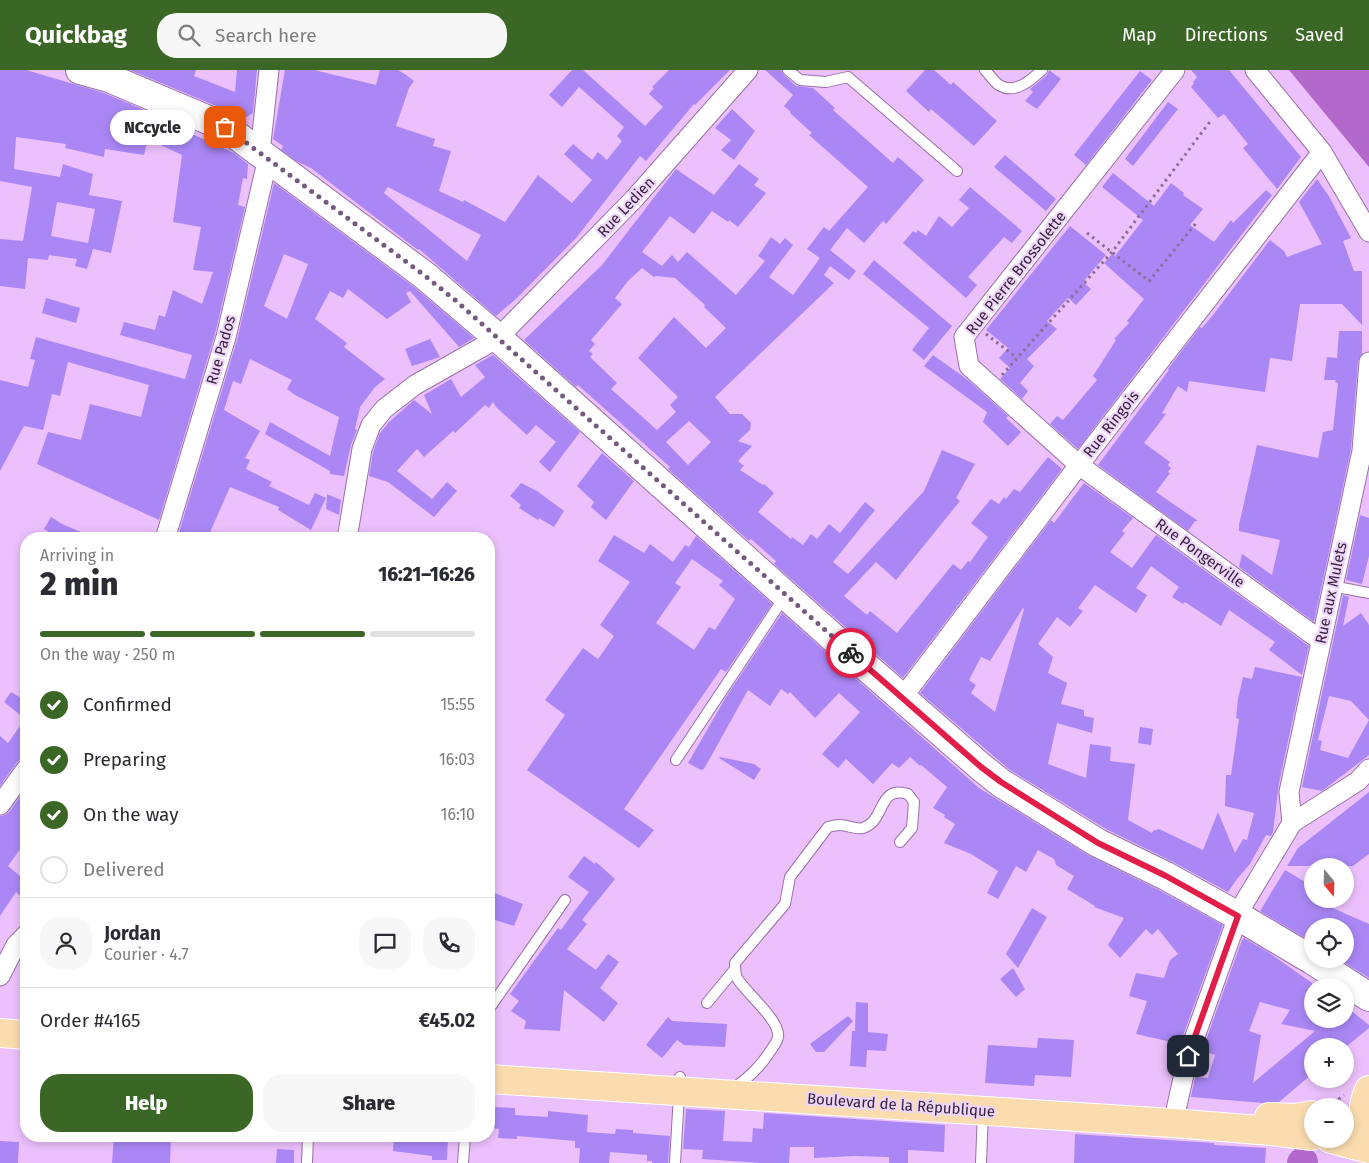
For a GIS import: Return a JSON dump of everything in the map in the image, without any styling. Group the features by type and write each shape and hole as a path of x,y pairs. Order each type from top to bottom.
{"main road":[{"path":"0,1033 20,1035"},
{"path":"0,1048 20,1050"},
{"name":"Boulevard de la République","path":"495,1065 734,1088 984,1104 1176,1110 1295,1118 1304,1116"},
{"name":"Boulevard de la République","path":"495,1079 679,1084"},
{"path":"1359,1098 1363,1130 1369,1148"},
{"name":"Boulevard de la République","path":"984,1104 1304,1135"},
{"path":"1354,1145 1369,1148"}],"street":[{"path":"80,70 108,78 225,127 424,275 498,338 902,698 1001,782 1098,843 1166,876 1238,916 1369,997"},
{"name":"Rue Pados","path":"167,532 226,337 264,155 270,70"},
{"name":"Rue Ledien","path":"348,532 362,449 371,425 384,408 415,385 498,338 634,199 748,70"},
{"name":"Rue Pierre Brossolette","path":"1079,465 969,366 964,337 1175,70"},
{"path":"1255,70 1322,152 1369,232"},
{"name":"Rue Ringois","path":"902,698 1079,465 1322,152"},
{"name":"Rue aux Mulets","path":"1292,823 1289,792 1320,640 1362,451 1369,362"},
{"name":"Rue Pongerville","path":"1079,465 1320,640"},
{"path":"1176,1110 1188,1056 1241,908 1292,823 1358,781 1369,769"},
{"path":"0,805 20,777"},
{"path":"0,976 20,941"}],"lane":[{"path":"788,70 800,80 826,82 848,77 957,171"},
{"path":"985,70 999,86 1013,88 1028,83 1042,70"},
{"path":"1332,586 1369,593"},
{"path":"676,760 786,595"},
{"path":"734,1088 765,1058 777,1042 778,1036 778,1029 758,1001 736,977 736,963 786,904 790,877 828,826 840,825 862,829 872,824 890,794 898,791 908,794 914,802 912,828 900,842"},
{"path":"495,1000 564,900"},
{"path":"707,1003 735,969"},
{"path":"675,1163 679,1084"},
{"path":"981,1163 984,1104"},
{"path":"306,1163 308,1142"},
{"path":"463,1163 465,1142"}],"path":[{"path":"992,386 1112,252 1212,119"},
{"path":"1088,233 1149,282 1197,222"},
{"path":"974,324 1017,358"}],"shaded area":[{"path":"1289,70 1369,70 1369,167"}],"building":[{"path":"0,70 26,70 104,93 234,153 248,164 247,179 243,178 238,205 245,207 215,334 159,520 37,464 48,432 81,440 90,404 141,417 149,385 68,362 60,396 52,394 43,430 24,426 0,471 0,380 28,387 35,360 30,359 36,337 185,379 192,355 120,335 124,322 155,330 159,315 165,317 173,290 202,304 213,272 193,270 201,227 173,222 182,155 148,139 144,155 105,149 104,157 65,148 66,144 16,137 14,169 60,177 63,164 93,174 89,195 122,201 111,253 93,249 87,269 75,266 77,259 49,255 48,260 28,258 25,289 0,286 0,239 23,241 32,187 0,181","holes":["57,202 95,209 88,243 51,236"]},
{"path":"130,70 196,70 194,76 235,92 237,70 257,70 253,113 245,118"},
{"path":"285,70 314,70 376,85 380,70 398,70 414,81 409,88 396,126 435,139 433,146 451,151 439,191 463,202 464,200 505,222 538,175 572,203 592,180 564,154 573,144 592,160 598,152 607,160 622,141 617,136 624,127 579,87 562,107 549,95 572,70 583,70 645,126 663,107 649,94 654,88 652,87 669,70 730,70 694,104 646,161 640,156 577,237 517,298 496,316 419,249 311,168 296,161 281,150 283,146 273,139","holes":["388,187 481,235 467,261 384,193"]},
{"path":"765,70 781,70 796,86 813,88 835,108 833,110 893,163 898,157 924,180 886,224 883,221 864,243 847,228 830,250 856,271 849,280 830,266 824,275 834,283 715,397 730,414 742,414 751,423 750,430 738,441 752,446 738,461 744,466 740,470 764,484 774,493 758,512 791,539 792,537 803,545 811,534 817,539 829,524 840,533 865,502 875,510 833,562 848,574 924,491 942,450 975,464 956,498 960,501 896,580 876,562 844,596 867,615 870,611 897,633 953,564 961,570 968,561 970,562 988,537 971,523 991,499 999,504 1014,489 1020,492 1048,457 1062,469 903,678 774,564 776,561 751,539 749,541 668,469 670,467 524,340 602,265 676,169 714,195 739,164 759,179 754,185 766,193 738,227 712,211 694,234 670,216 642,252 662,266 672,255 678,262 687,252 736,295 765,261 758,256 771,237 780,244 785,238 793,245 769,277 793,295 820,258 807,249 824,227 829,231 868,187 809,135 812,133 784,106 793,95","holes":["642,268 654,277 675,278 705,305 704,307 726,328 706,348 674,317 638,358 678,397 670,405 676,412 657,430 611,389 617,383 590,357 593,354 589,351 595,344 591,340 622,304 615,298 628,281","689,421 711,442 688,465 666,442"]},
{"path":"925,70 934,70 951,85 953,82 997,121 974,146 931,109 929,112 906,91"},
{"path":"1049,70 1061,79 1037,109 1025,101 1033,92 1030,89 1047,75"},
{"path":"1191,70 1229,70 1301,157 1277,189 1243,148 1248,144 1224,114 1218,118 1191,87 1197,77"},
{"path":"1140,71 1152,80 1086,165 1074,155"},
{"path":"1168,102 1178,109 1133,166 1125,159"},
{"path":"732,109 755,131 734,160 721,150 731,140 715,128"},
{"path":"1005,155 1056,199 1046,211 994,167"},
{"path":"1113,173 1154,206 1171,183 1184,193 1183,195 1203,209 1190,225 1214,242 1231,220 1233,223 1266,190 1272,195 1078,449 1050,424 1057,416 1063,420 1097,380 1093,376 1116,340 1114,339 1129,323 1127,321 1144,299 1104,263 1112,254 1115,256 1143,220 1102,187"},
{"path":"1317,179 1330,198 1351,238 1343,241 1354,271 1362,271 1362,325 1342,304 1300,304 1292,361 1270,358 1265,392 1189,381 1187,392 1178,386 1162,413 1166,414 1144,443 1170,462 1168,465 1171,468 1168,472 1170,473 1156,492 1198,521 1195,521 1188,531 1098,465 1200,327 1202,328 1213,315 1270,240 1284,251 1287,257 1322,244 1299,202"},
{"path":"274,183 414,287 474,338 459,347 410,291 406,293 411,302 387,319 348,289 343,298 330,291 315,319 347,343 344,347 385,379 375,387 360,407 355,429 357,430 351,445 344,476 330,474 330,471 265,434 270,422 330,456 339,417 287,389 292,380 250,359 241,384 233,381 224,410 260,431 245,458 250,460 246,469 272,482 269,486 309,505 315,493 326,498 311,530 278,510 279,507 230,487 210,532 179,532 237,340","holes":["284,254 308,264 287,319 264,306"]},
{"path":"970,187 1022,231 1012,243 1004,237 968,277 977,285 966,298 903,243 913,231 916,233 918,230 926,236 939,216 952,227 969,208 959,200"},
{"path":"1070,226 1106,255 1083,282 1091,289 1076,305 1068,298 1047,321 1057,329 1027,359 1034,366 1020,383 1028,391 1022,399 1000,379 1010,368 999,358 1008,348 986,330"},
{"path":"874,260 952,326 924,360 912,350 929,328 863,274"},
{"path":"46,298 80,308 76,323 42,313"},
{"path":"1339,331 1362,331 1362,354 1358,361 1351,449 1314,622 1239,567 1242,554 1272,575 1280,540 1239,531 1239,525 1257,445 1318,458 1323,432 1333,430 1338,383 1335,382 1336,380 1324,380 1327,357 1337,358"},
{"path":"430,339 440,357 412,366 405,349"},
{"path":"493,355 580,432 550,472 539,462 556,442 536,425 527,435 493,402 489,408 485,405 455,433 453,431 424,457 417,449 397,471 432,499 447,482 457,491 434,517 388,482 369,476 373,452 380,433 389,422 414,400 432,414 424,395 451,379 461,397 485,377 475,365"},
{"path":"933,355 968,380 1008,416 1006,418 1021,432 1008,446 983,422 987,412 924,366"},
{"path":"602,453 634,481 606,520 591,507 594,502 577,486"},
{"path":"521,483 537,491 564,511 554,527 519,508 521,505 510,496"},
{"path":"1084,483 1133,518 1122,531 1125,533 1110,552 1132,568 1156,535 1309,646 1302,675 1269,650 1275,642 1229,610 1221,626 1185,602 1183,604 1172,597 1179,587 1151,566 1136,588 1147,595 1136,613 1095,585 1078,608 1083,611 1070,627 1057,617 1038,644 1053,657 1048,673 1067,683 1061,704 1084,710 1084,716 1094,718 1092,733 1057,723 1048,764 1086,778 1090,744 1111,747 1110,761 1135,764 1128,820 1152,833 1159,829 1203,850 1218,812 1235,853 1243,839 1247,840 1254,813 1225,806 1226,775 1231,775 1239,719 1236,718 1238,699 1243,677 1252,679 1255,667 1302,677 1279,783 1273,832 1271,836 1266,835 1250,864 1228,892 1106,829 1010,770 920,693 1051,520 1054,523","holes":["1024,609 995,712 971,693 976,685 969,680 981,657 990,661"]},
{"path":"327,494 341,500 339,515 326,509"},
{"path":"1360,515 1369,518 1369,556 1362,584 1346,580"},
{"path":"51,517 81,532 49,532 44,529"},
{"path":"614,535 644,553 650,544 673,562 685,545 689,547 696,536 772,604 726,672 721,669 624,809 654,830 639,848 527,770 565,715 545,700 583,648 598,659 614,636 600,625 630,582 598,561","holes":["692,559 723,581 719,585 735,599 715,630 709,627 694,650 656,623 681,587 675,583"]},
{"path":"1343,595 1349,597 1343,626 1361,613 1369,625 1369,720 1369,755 1322,791 1302,787","holes":["1329,696 1351,701 1369,720 1348,758 1320,750 1322,741 1318,740"]},
{"path":"782,613 979,788 1090,856 1159,890 1223,925 1180,1044 1136,1034 1147,1001 1129,996 1136,973 1164,978 1170,960 1178,954 1158,929 1152,935 1146,929 1120,958 1108,945 1124,918 1094,907 1067,889 1074,876 1056,865 1054,859 1038,850 1026,872 1016,866 998,899 987,893 998,871 971,854 944,843 955,824 933,808 947,787 921,765 910,757 899,768 892,763 873,784 846,759 838,768 822,754 860,712 839,693 815,718 790,692 788,694 781,689 770,706 748,690 704,769 701,770 688,763 726,697"},
{"path":"11,692 20,697 20,715 4,702"},
{"path":"20,726 20,760 0,786 0,736 8,743"},
{"path":"1140,727 1153,729 1151,745 1138,743"},
{"path":"720,757 754,764 761,769 754,780"},
{"path":"1369,792 1369,854 1354,865 1354,858 1304,858 1304,866 1287,866 1298,848"},
{"path":"20,796 20,849 8,866 20,876 20,896 16,892 0,916 0,816 9,812"},
{"path":"584,856 595,864 596,862 615,879 582,920 587,924 567,949 596,970 608,954 619,962 600,988 618,1003 604,1022 564,990 560,1031 524,1029 526,1021 511,1011 519,1001 510,994 558,928 561,930 589,892 568,877"},
{"path":"1285,870 1304,881 1304,908 1333,908 1369,924 1369,978 1353,968 1354,918 1304,918 1304,937 1260,911"},
{"path":"495,893 523,904 514,926 495,920"},
{"path":"1032,908 1047,917 1018,968 1006,954"},
{"path":"1244,938 1305,978 1304,1028 1354,1028 1354,1013 1369,1025 1369,1028 1354,1040 1354,1038 1307,1038 1315,1031 1281,1024 1290,1010 1260,1002 1249,1031 1261,1035 1253,1083 1304,1040 1304,1081 1279,1102 1263,1103 1191,1097 1195,1077 1208,1078 1215,1055 1202,1051"},
{"path":"1013,968 1025,989 1016,997 1000,979"},
{"path":"856,1002 868,1003 868,1032 888,1034 886,1051 867,1050 866,1067 850,1066 852,1031 855,1031"},
{"path":"848,1016 853,1021 824,1052 816,1052 810,1044"},
{"path":"668,1017 672,1021 727,1024 725,1047 684,1045 677,1040 662,1058 646,1045"},
{"path":"1038,1038 1074,1040 1071,1077 1035,1075 1034,1086 985,1083 988,1045 1037,1048"},
{"path":"495,1107 515,1108 515,1115 548,1117 548,1111 588,1115 587,1132 615,1134 616,1129 633,1130 633,1133 670,1136 668,1163 652,1163 652,1161 647,1161 647,1155 610,1152 609,1163 579,1163 580,1148 575,1148 575,1141 517,1136 517,1139 498,1138 499,1129 495,1128"},
{"path":"686,1109 725,1111 723,1141 752,1142 753,1128 763,1129 764,1113 945,1125 944,1152 908,1150 908,1163 889,1163 889,1157 814,1158 814,1147 790,1147 789,1163 702,1159 703,1150 683,1149"},
{"path":"1075,1134 1266,1148 1265,1163 1074,1163"},
{"path":"0,1141 19,1142 18,1163 0,1163"},
{"path":"114,1142 171,1142 170,1163 112,1163"},
{"path":"394,1142 448,1142 447,1160 432,1160 432,1156 393,1151"},
{"path":"277,1149 294,1150 294,1163 276,1163"}],"way so far":[{"path":"225,127 455,300 851,653"}],"place":[{"name":"NCcycle","path":"225,127"}],"route":[{"path":"851,653 981,767 1001,782 1098,843 1166,876 1238,916 1188,1056"}]}
